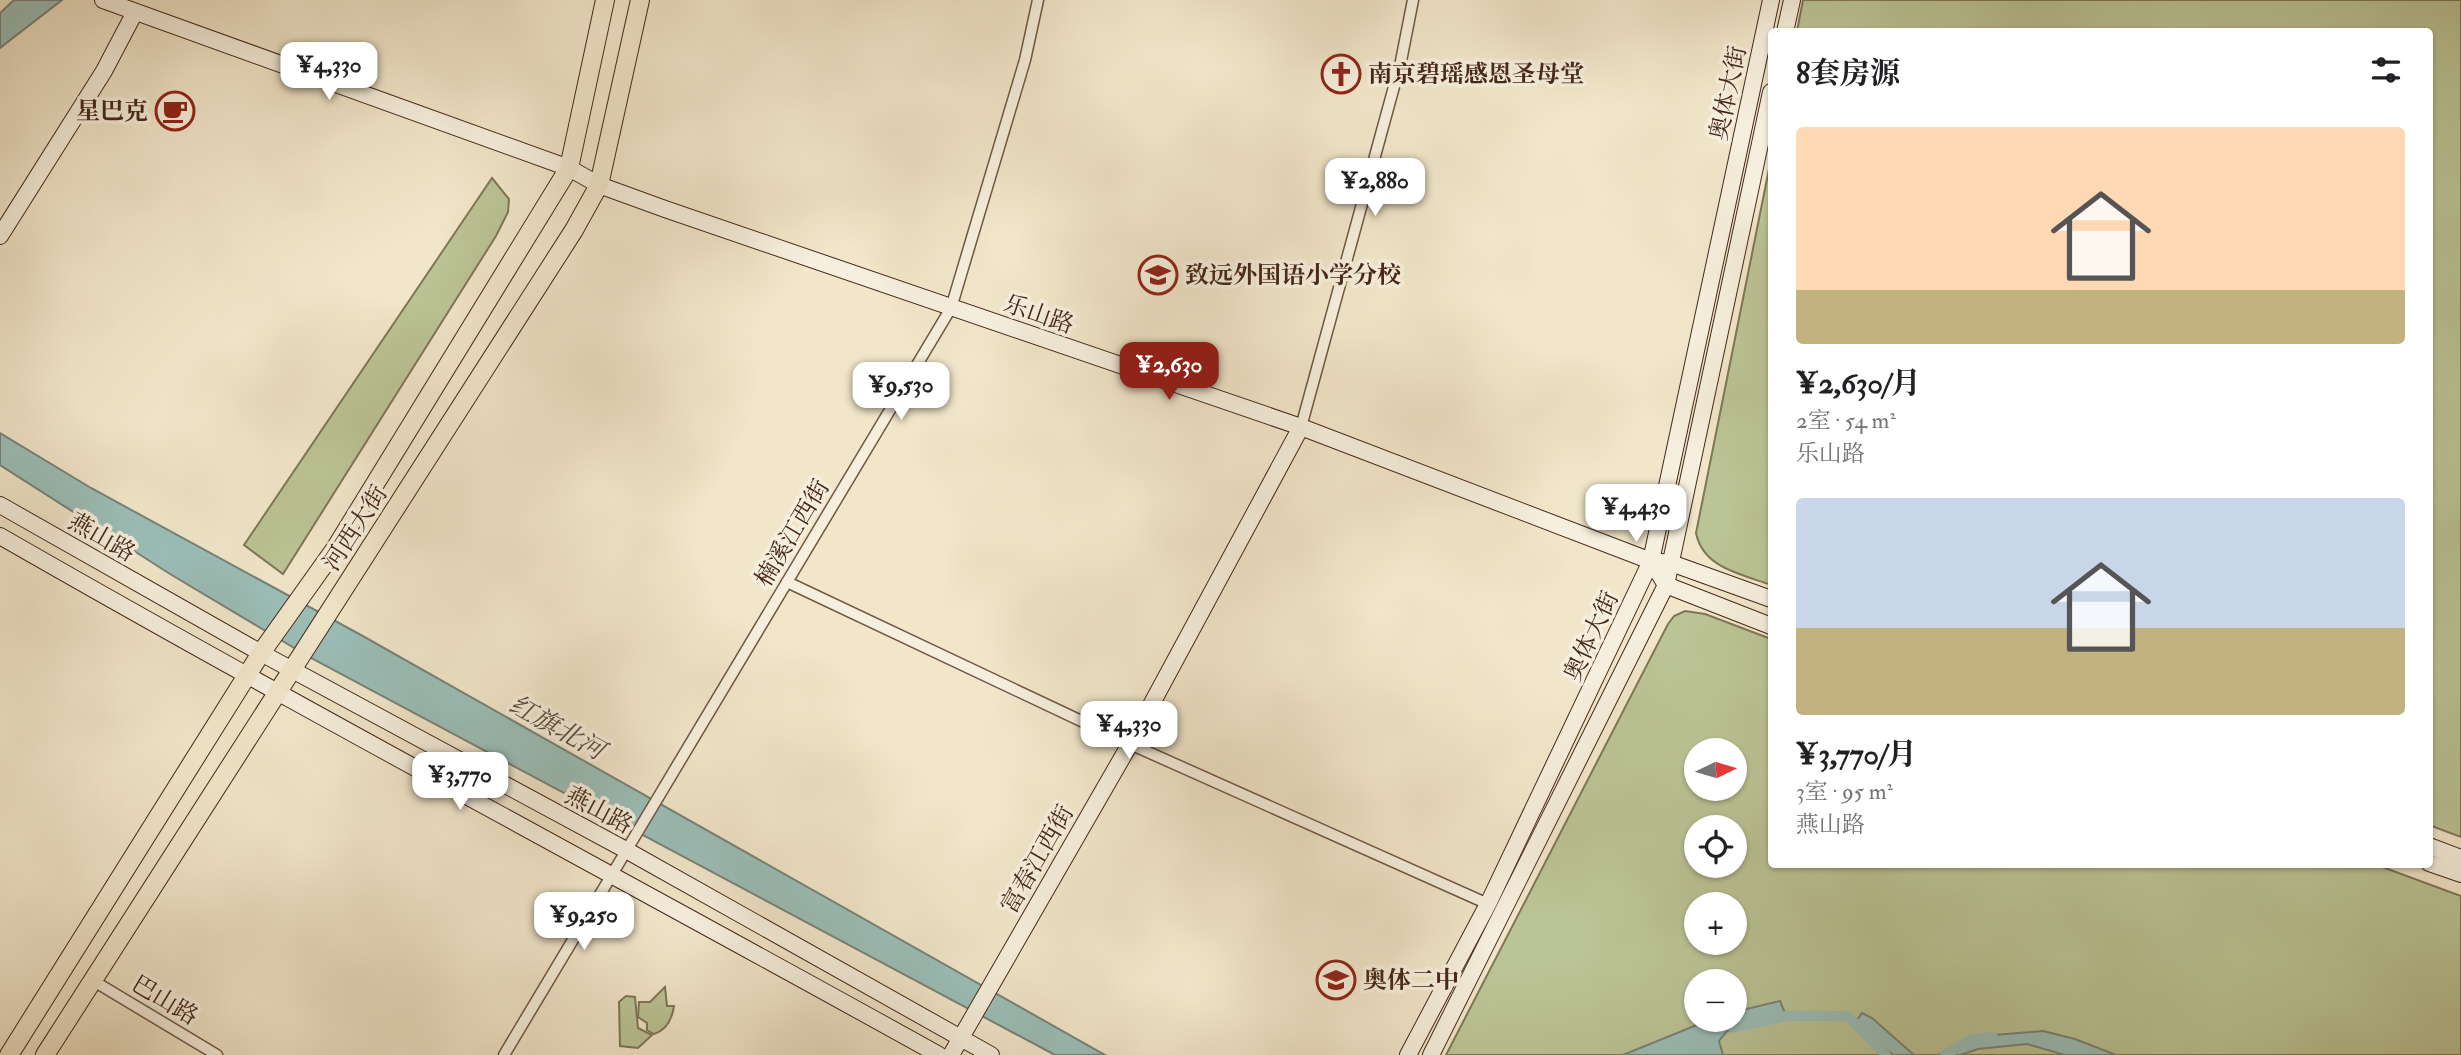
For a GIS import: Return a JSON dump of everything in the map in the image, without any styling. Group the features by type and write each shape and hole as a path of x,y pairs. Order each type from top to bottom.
{"main road":[{"name":"乐山路","path":"103,0 569,168 599,184 1301,427 1651,561 1671,563 1768,598"},
{"name":"河西大街","path":"9,1055 261,653 335,549 569,168 605,0"},
{"name":"河西大街","path":"45,1055 567,241 599,184 640,0"},
{"name":"奥体大街","path":"1408,1055 1488,904 1651,561 1771,0"},
{"path":"1786,28 1792,0"},
{"path":"0,236 104,71 135,12"},
{"name":"奥体大街","path":"1431,1055 1666,585 1768,106"},
{"name":"富春江西街","path":"951,1055 1130,744 1301,427"},
{"name":"燕山路","path":"0,505 261,653 626,850 991,1055"},
{"name":"燕山路","path":"0,536 247,676 612,873 939,1055"},
{"path":"1651,561 1666,585 1768,625"},
{"path":"2433,848 2461,858"},
{"path":"2433,864 2461,874"}],"street":[{"name":"楠溪江西街","path":"504,1055 951,308 1025,60 1036,0"},
{"path":"1301,427 1401,61 1413,0"},
{"path":"787,582 1130,744 1488,904"},
{"name":"巴山路","path":"92,980 217,1055"}],"green space":[{"path":"1803,0 2461,0 2461,837 2433,826 2433,28 1798,28"},
{"path":"1768,174 1768,584 1736,573 1715,562 1700,545 1696,533"},
{"path":"492,178 509,199 508,212 496,236 283,574 244,545"},
{"path":"1685,611 1705,614 1768,638 1768,868 2385,868 2461,896 2461,1055 1446,1055 1668,624 1674,616"},
{"path":"665,987 667,1006 674,1006 673,1011 666,1027 654,1034 647,1030 647,1023 638,1017 639,1002 650,1002"},
{"path":"626,996 635,997 638,1028 652,1035 638,1048 620,1046 619,1002"}],"water":[{"path":"14,0 62,0 0,48 0,13"},
{"path":"0,433 91,488 361,635 1105,1055 1055,1055 311,658 170,574 0,465"},
{"path":"1780,1001 1785,1013 1747,1025 1747,1009"},
{"path":"1862,1013 1872,1018 1914,1055 1893,1055 1860,1027 1857,1020"},
{"path":"1684,1030 1726,1032 1719,1041 1723,1055 1623,1055"},
{"path":"2043,1031 2075,1039 2116,1055 2065,1055 2027,1044 1978,1049 1960,1055 1938,1055 1993,1035"}],"waterway":[{"path":"1747,1025 1787,1016 1848,1016 1886,1055"},
{"path":"1945,1055 1972,1039 1993,1037"}],"place":[{"name":"南京碧瑶感恩圣母堂","path":"1341,74"},
{"name":"星巴克","path":"175,111"},
{"name":"致远外国语小学分校","path":"1158,275"},
{"name":"奥体二中","path":"1336,980"}],"water label":[{"name":"红旗北河","path":"557,727"}]}
